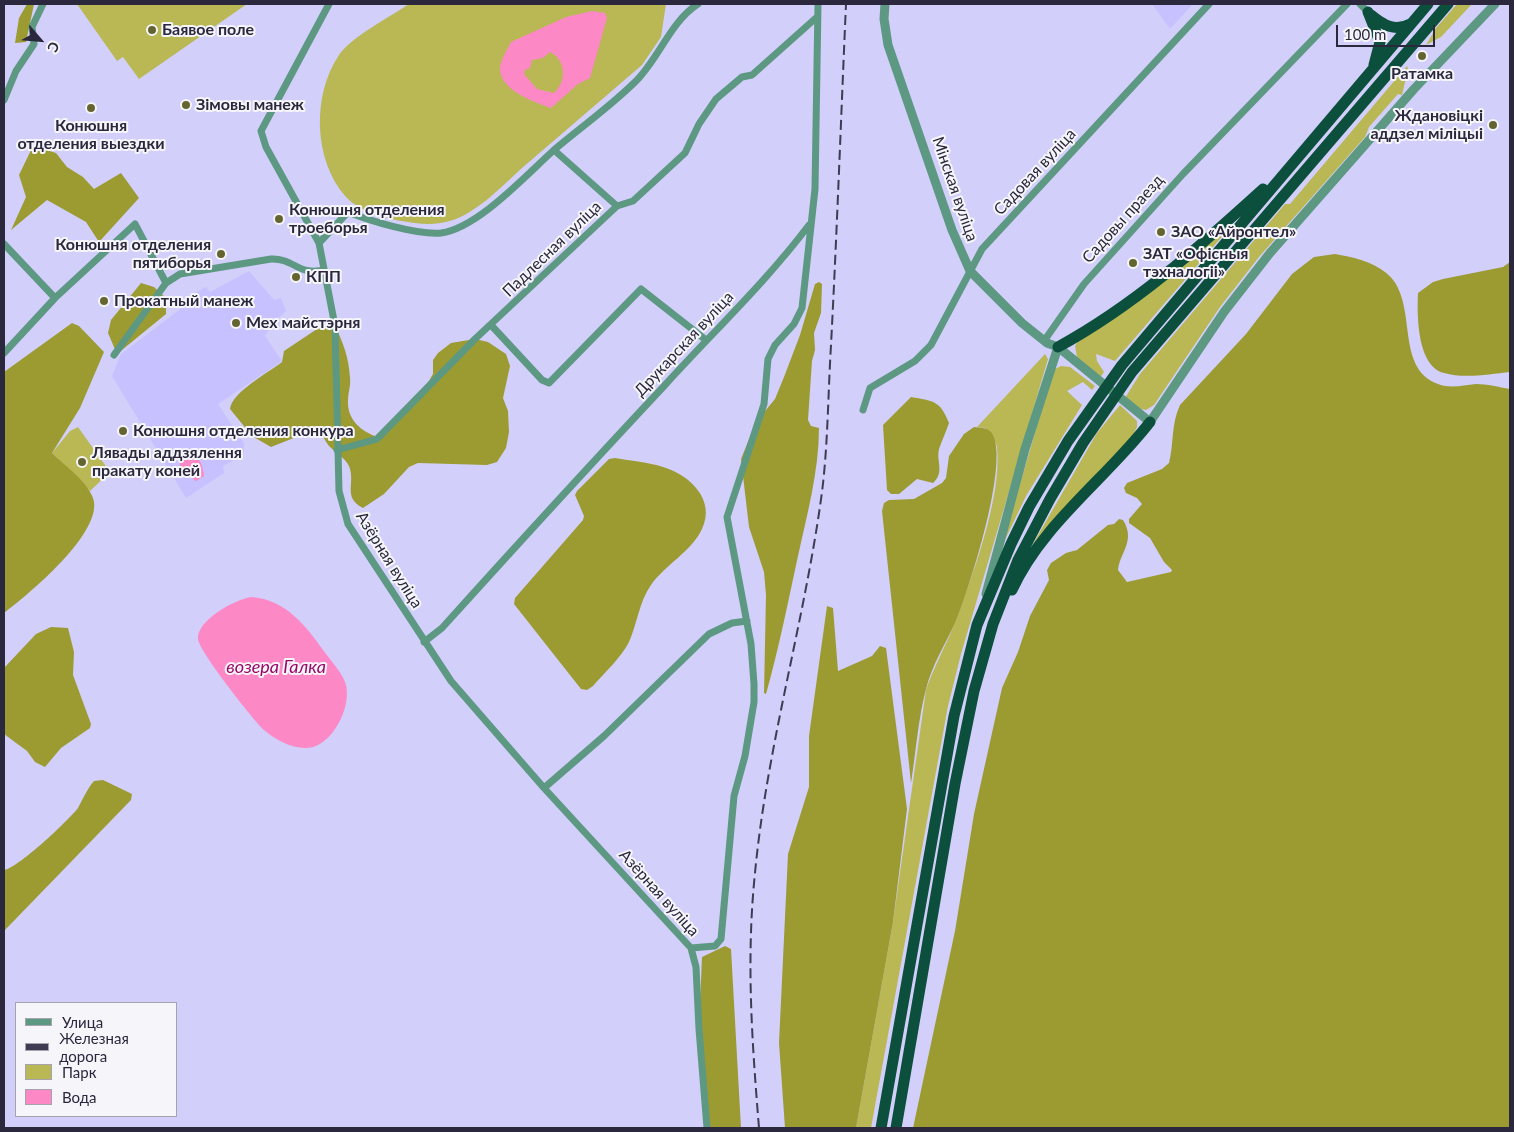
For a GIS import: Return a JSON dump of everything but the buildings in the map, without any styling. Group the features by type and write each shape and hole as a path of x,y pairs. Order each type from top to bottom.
{"highway":[{"path":"881,1128 946,757 977,625 993,583 1029,507 1090,408 1122,365 1295,158 1428,4"},
{"path":"896,1128 955,784 982,661 995,617 1018,560 1050,499 1100,416 1132,372 1448,4"},
{"path":"1364,8 1379,22 1392,28 1405,27 1413,22"},
{"path":"1364,8 1380,42 1376,62 1370,73"},
{"path":"1058,347 1117,311 1167,275 1295,158"},
{"path":"982,661 1014,587 1028,562 1062,518 1122,456 1150,422"}],"street":[{"path":"4,100 16,71 34,44 32,27 43,4"},
{"name":"Азёрная вуліца","path":"329,4 261,131 266,147 319,243 335,326 339,491 348,524 424,642 451,680 544,788 691,948 696,967 698,1029 707,1128"},
{"path":"319,243 348,212 400,227 440,233 453,229 490,208 554,150 635,82 651,64 675,27 698,4"},
{"name":"Друкарская вуліца","path":"424,642 442,628 790,250 810,224 815,189 818,4"},
{"name":"Мінская вуліца","path":"885,4 884,20 888,45 952,230 970,271 1006,308 1044,340 1058,347 1150,422"},
{"name":"Садовая вуліца","path":"863,410 870,388 915,361 931,345 982,249 1209,4"},
{"name":"Садовы праезд","path":"1044,340 1084,284 1182,174 1347,4"},
{"path":"1150,422 1224,312 1270,253 1414,89 1495,4"},
{"name":"Падлесная вуліца","path":"338,450 377,439 491,325 617,206 634,201 685,153 699,124 716,99 742,77 752,75 817,17"},
{"path":"554,150 617,206"},
{"path":"4,353 55,298 135,224 166,283"},
{"path":"691,948 714,946 721,939 734,796 745,756 754,702 754,664 727,517 764,404 768,359 775,345 794,324 802,308 810,224"},
{"path":"4,244 55,298"},
{"path":"114,355 166,283 180,274 270,259 283,260 311,273 324,270"},
{"path":"491,325 542,380 549,383 641,289 706,340"},
{"path":"977,625 1025,449 1058,347"},
{"path":"544,788 604,736 709,634 732,624 747,622"}],"shaded area":[{"path":"27,4 34,4 26,42 15,43 19,18"},
{"path":"1152,4 1193,4 1170,29"},
{"path":"33,146 56,153 67,167 83,177 94,189 121,173 139,198 99,242 86,222 47,200 11,230 26,197 19,175"},
{"path":"1335,254 1368,262 1385,272 1396,284 1402,298 1415,363 1424,375 1438,384 1448,386 1480,384 1510,389 1510,1128 913,1128 955,931 974,814 1002,688 1018,652 1030,616 1049,580 1047,570 1051,563 1066,553 1077,550 1108,525 1114,524 1119,519 1123,520 1127,527 1128,540 1118,570 1127,582 1171,572 1172,570 1164,562 1150,538 1129,523 1129,519 1142,504 1137,498 1126,493 1124,488 1127,483 1162,469 1169,463 1175,419 1180,405 1246,334 1292,274 1314,257"},
{"path":"1510,262 1510,372 1460,376 1444,373 1435,368 1428,361 1420,339 1418,293 1433,282 1503,267"},
{"path":"249,271 274,300 281,298 286,311 275,321 265,336 282,361 218,404 244,443 244,454 223,466 224,473 186,498 112,376 121,354 183,307 180,301 206,287 210,292"},
{"path":"819,282 822,284 821,313 814,333 815,350 812,361 808,420 811,426 819,428 815,477 766,694 764,693 766,595 764,572 749,527 741,459 756,422 775,399 800,335 815,284"},
{"path":"141,283 154,287 166,298 166,314 117,354 108,333 111,320"},
{"path":"72,323 79,326 104,352 80,408 52,453 86,486 93,498 94,512 88,527 62,561 30,592 4,613 4,372"},
{"path":"327,325 335,326 347,357 350,381 348,408 350,414 356,424 366,432 378,437 419,398 433,374 433,360 438,353 451,343 475,339 488,342 506,354 510,366 503,398 508,411 509,432 506,448 497,462 487,465 418,463 409,467 384,494 363,508 357,504 351,495 351,473 349,466 329,446 319,428 271,447 252,436 230,409 232,403 252,383 282,362 284,351 320,327"},
{"path":"911,397 935,403 946,415 949,423 938,454 939,475 933,483 917,479 899,494 891,494 887,490 883,425"},
{"path":"974,427 989,430 996,446 996,468 992,496 986,526 969,584 955,623 935,663 926,689 911,783 882,511 884,503 889,500 914,499 942,483 946,478 949,456 964,434"},
{"path":"615,458 657,465 673,471 691,482 703,499 706,508 705,518 702,529 691,545 651,585 641,606 626,648 593,686 587,690 581,689 514,604 515,598 583,520 584,516 575,495 577,491 609,459"},
{"path":"827,606 833,608 838,671 872,656 880,646 886,648 907,809 893,922 856,1128 785,1128 779,1043 788,854 809,787 809,736"},
{"path":"51,627 68,628 74,652 73,675 91,724 90,728 61,748 45,767 35,762 27,751 4,734 4,668 36,634"},
{"path":"103,780 132,794 131,800 4,931 4,870 20,862 54,833 78,808 94,781"},
{"path":"725,946 731,949 741,1128 707,1128 699,1029 702,957"}],"green space":[{"name":"Баявое поле","path":"77,4 247,4 139,79 123,57 117,61"},
{"path":"409,4 666,4 661,37 642,65 472,211 453,220 427,224 401,221 379,215 364,210 351,202 335,182 327,165 320,127 324,89 330,71 344,48"},
{"path":"1457,4 1472,4 1441,37 1426,45 1436,28"},
{"path":"1407,66 1402,95 1398,94 1369,127 1365,137 1259,257 1220,307 1154,405 1146,410 1140,409 1125,398 1140,374 1285,204 1290,204"},
{"path":"1229,225 1232,225 1115,361 1096,354 1097,361 1104,372 1100,378 1077,357 1075,346 1078,341"},
{"path":"1045,354 1048,359 961,654 948,706 871,1128 856,1128 893,922 926,690 970,581 985,535 995,489 997,447 985,428 977,427"},
{"path":"1061,366 1070,367 1095,386 1092,390 1083,382 1067,391 1082,405 1026,496 1002,546 1052,374 1055,369"},
{"path":"1120,405 1137,421 1137,427 1133,435 1026,556 1097,433"},
{"name":"Лявады аддзялення пракату коней","path":"78,427 110,472 90,491 52,453 70,431"}],"water":[{"path":"592,11 605,13 607,18 590,78 578,84 551,108 527,99 511,89 501,76 500,68 511,42 566,17","holes":["550,52 555,55 563,70 563,76 558,88 554,93 537,89 524,74 525,70 530,68 532,60 543,58"]},
{"path":"192,452 199,460 204,472 204,476 196,481 181,470 179,460"},
{"name":"возера Галка","path":"251,597 275,603 294,616 311,634 345,682 346,700 340,720 328,737 313,747 300,748 287,744 264,730 249,714 200,646 199,632 210,618 235,602"}],"railway":[{"path":"759,1128 751,1001 752,905 768,777 815,540 824,474 846,4"}],"place":[{"name":"Баявое поле","path":"152,30"},
{"name":"Ратамка","path":"1422,56"},
{"name":"Зімовы манеж","path":"186,105"},
{"name":"Конюшня отделения выездки","path":"91,108"},
{"name":"Ждановіцкі аддзел міліцыі","path":"1493,125"},
{"name":"Конюшня отделения троеборья","path":"279,219"},
{"name":"ЗАО «Айронтел»","path":"1161,232"},
{"name":"Конюшня отделения пятиборья","path":"221,254"},
{"name":"ЗАТ «Офісныя тэхналогіі»","path":"1133,263"},
{"name":"КПП","path":"296,277"},
{"name":"Прокатный манеж","path":"104,301"},
{"name":"Мех майстэрня","path":"236,323"},
{"name":"Конюшня отделения конкура","path":"123,431"},
{"name":"Лявады аддзялення пракату коней","path":"82,462"}]}
